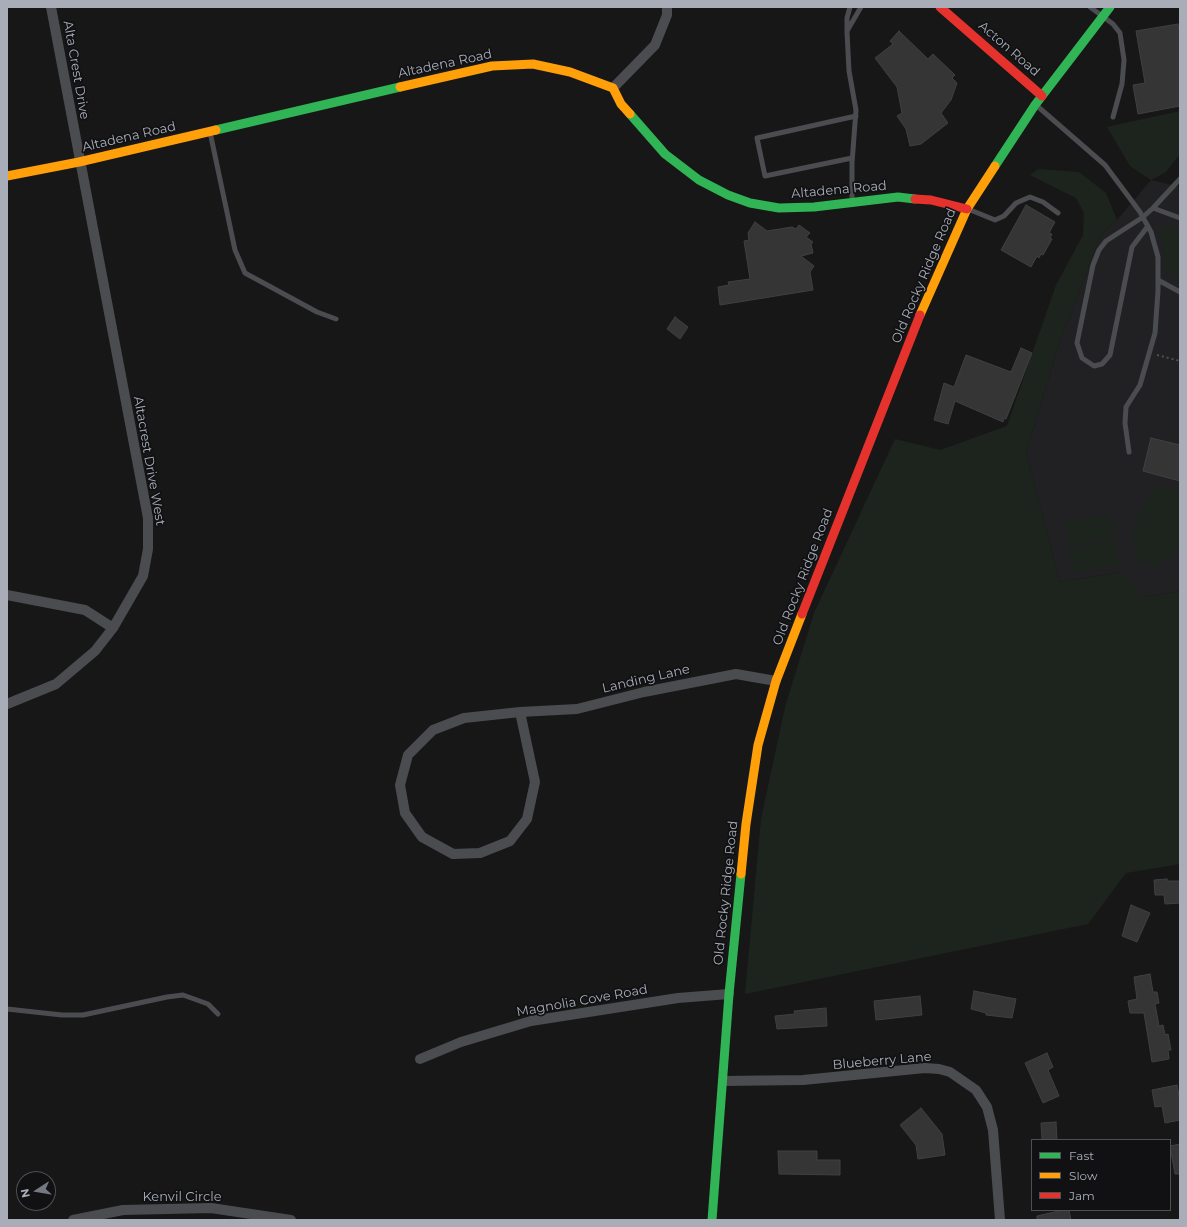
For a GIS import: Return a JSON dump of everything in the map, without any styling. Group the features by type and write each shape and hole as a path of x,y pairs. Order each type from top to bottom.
{"street":[{"name":"Alta Crest Drive","path":"51,7 80,162"},
{"path":"613,88 655,45 667,15 667,7"},
{"name":"Acton Road","path":"940,7 1042,96"},
{"name":"Old Rocky Ridge Road","path":"712,1220 729,994 746,824 753,770 764,719 776,681 919,317 967,209 1035,104 1110,7"},
{"name":"Altadena Road","path":"7,176 80,162 492,66 533,64 570,72 613,88 621,104 665,154 699,180 728,195 750,202 779,208 814,207 898,197 931,200 967,209"},
{"name":"Altacrest Drive West","path":"7,704 56,684 95,651 113,628 143,576 148,549 148,518 80,162"},
{"path":"7,594 85,610 113,628"},
{"name":"Landing Lane","path":"520,712 535,782 527,819 510,841 480,853 453,854 422,837 405,813 400,785 408,755 433,730 464,718 520,712 577,709 644,692 736,674 776,681"},
{"name":"Magnolia Cove Road","path":"420,1059 460,1042 530,1020 678,998 729,994"},
{"name":"Blueberry Lane","path":"723,1080 803,1080 925,1068 939,1069 950,1072 976,1090 987,1107 993,1130 1000,1220"},
{"name":"Kenvil Circle","path":"73,1220 123,1210 211,1208 291,1220"}],"lane":[{"path":"850,7 847,32 849,71 856,116 852,158 852,203"},
{"path":"847,32 861,7"},
{"path":"1090,7 1113,24 1120,33 1124,60 1122,84 1113,117"},
{"path":"1035,104 1105,164 1143,217 1151,232 1158,258 1155,334 1140,385 1126,407 1129,452"},
{"path":"852,158 765,176 757,138 856,116"},
{"path":"210,131 235,250 246,273 317,312 336,319"},
{"path":"1148,226 1132,247 1110,355 1102,364 1094,366 1082,358 1077,343 1093,265 1099,250 1106,241 1143,217 1180,179"},
{"path":"967,209 995,220 1004,216 1016,203 1030,197 1043,202 1058,213"},
{"path":"1153,208 1180,218"},
{"path":"1158,280 1180,292"},
{"path":"7,1009 62,1015 83,1015 183,995 208,1004 218,1014"}],"path":[{"path":"1150,353 1180,361"}],"shaded area":[{"path":"1180,111 1180,154 1166,172 1151,180 1130,166 1107,127"},
{"path":"1038,169 1079,172 1106,193 1117,220 1101,235 1060,340 1026,453 1060,582 1121,572 1145,597 1180,591 1180,864 1126,873 1088,924 745,994 761,819 785,707 814,613 895,439 940,450 1007,426 1056,285 1083,235 1084,213 1076,198 1030,175"},
{"path":"1151,180 1180,187 1180,591 1145,597 1121,572 1060,582 1026,453 1060,340 1101,235 1117,220"},
{"path":"1165,226 1180,230 1180,278 1167,270 1160,231"},
{"path":"1155,486 1159,489 1167,488 1180,491 1180,548 1154,566 1148,563 1143,564 1137,557 1133,533 1134,525"},
{"path":"1110,514 1115,538 1069,547 1065,523"},
{"path":"1115,540 1119,564 1074,573 1069,549"}],"building":[{"path":"1178,24 1180,35 1180,106 1138,114 1133,85 1145,83 1136,31"},
{"path":"899,31 928,59 933,54 955,75 952,78 957,83 951,100 941,113 948,123 921,144 910,146 906,129 897,116 902,113 897,87 875,58 893,44 890,41"},
{"path":"1026,205 1055,222 1049,233 1052,234 1050,238 1052,239 1043,255 1041,254 1039,258 1037,256 1031,267 1001,250"},
{"path":"755,222 767,231 792,227 796,229 799,225 810,233 806,237 813,242 811,244 813,253 801,256 814,266 810,272 813,290 720,305 718,287 729,285 728,282 750,279 744,241 749,240 748,233"},
{"path":"675,317 688,327 680,339 667,329"},
{"path":"1021,348 1032,353 1006,419 1004,418 1003,422 955,401 948,424 934,420 944,383 954,387 966,355 1011,372"},
{"path":"1151,438 1180,445 1180,481 1143,471"},
{"path":"1167,879 1167,881 1180,881 1180,903 1165,904 1164,895 1155,895 1154,880"},
{"path":"1131,905 1150,913 1137,942 1122,936"},
{"path":"1150,974 1153,992 1157,992 1159,1003 1155,1004 1159,1026 1163,1025 1165,1035 1168,1034 1171,1050 1168,1050 1169,1059 1152,1062 1144,1013 1130,1013 1128,1001 1137,999 1134,977"},
{"path":"974,991 1016,999 1012,1018 986,1015 986,1013 971,1009"},
{"path":"920,996 922,1015 876,1020 874,1001"},
{"path":"826,1008 827,1026 777,1029 775,1016 795,1014 794,1011"},
{"path":"1047,1053 1053,1067 1048,1070 1059,1096 1043,1103 1025,1063"},
{"path":"1177,1085 1180,1101 1180,1120 1165,1123 1162,1106 1155,1107 1152,1090"},
{"path":"921,1108 942,1134 945,1155 918,1159 916,1145 900,1125"},
{"path":"1056,1122 1057,1139 1042,1139 1041,1123"},
{"path":"1180,1144 1180,1174 1175,1174 1171,1146"},
{"path":"778,1151 817,1151 817,1160 840,1160 840,1175 779,1174"},
{"path":"1059,1211 1069,1211 1071,1220 1037,1220 1037,1216"}],"traffic: fast":[{"path":"995,166 1035,105 1110,7"},
{"path":"216,130 400,87"},
{"path":"630,114 665,154 699,180 728,195 750,203 779,208 814,207 898,197 915,199"},
{"path":"712,1220 729,994 741,874"}],"traffic: slow":[{"path":"400,87 492,66 533,64 570,72 613,88 621,104 630,114"},
{"path":"7,176 79,162 216,130"},
{"path":"920,315 967,209 995,166"},
{"path":"741,874 746,824 758,745 776,681 802,614"}],"traffic: jam":[{"path":"940,7 1042,96"},
{"path":"915,199 931,200 967,209"},
{"path":"802,614 920,315"}]}
